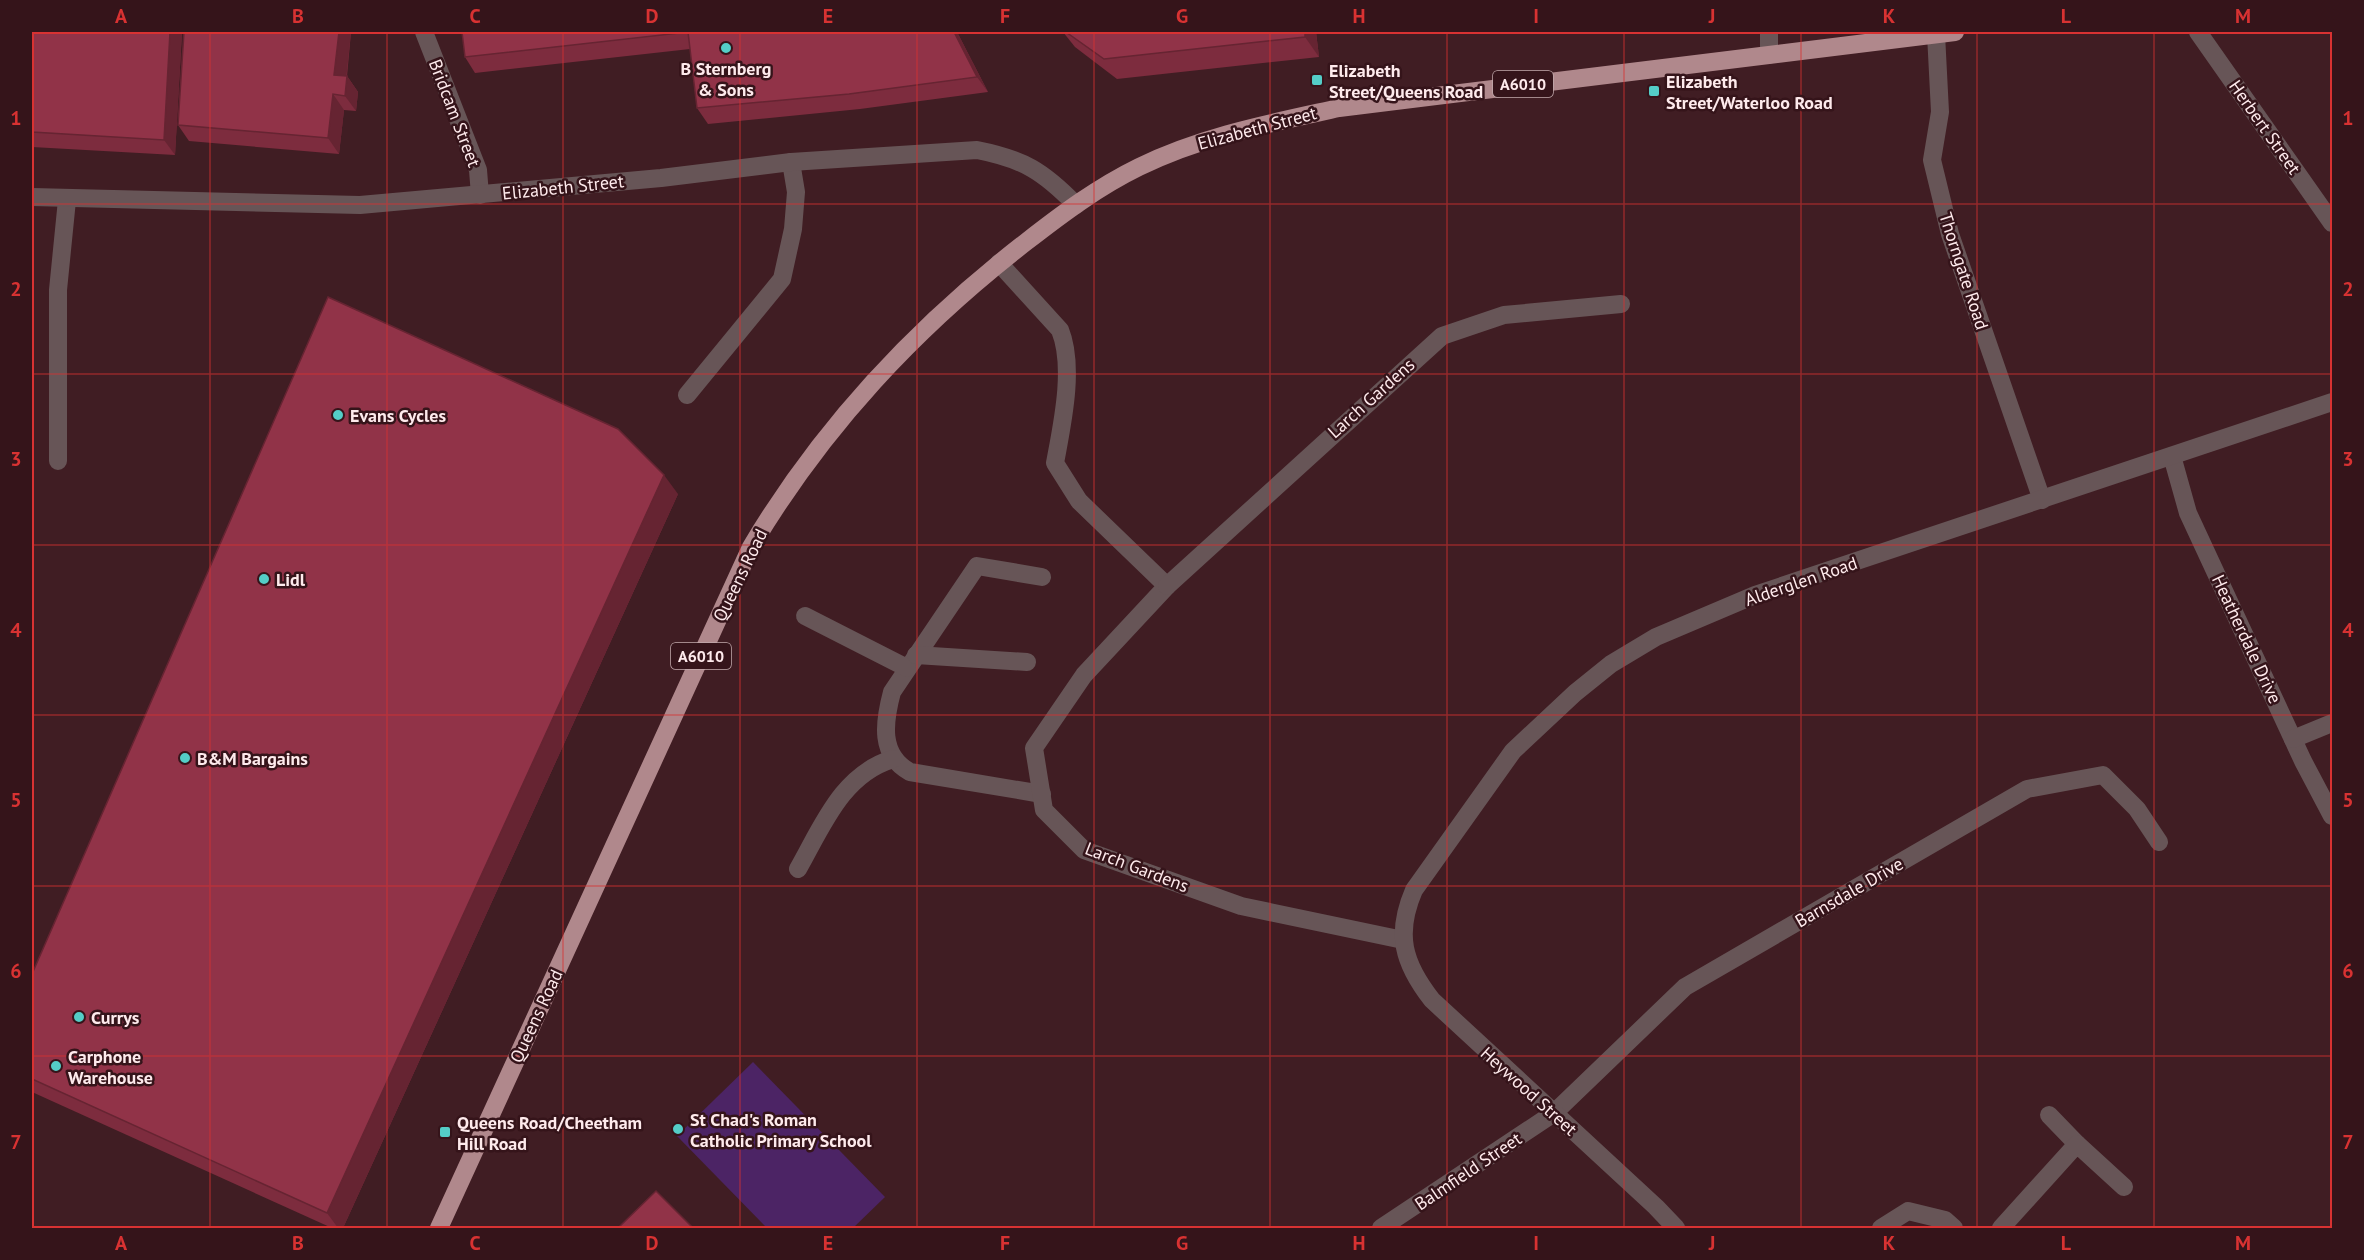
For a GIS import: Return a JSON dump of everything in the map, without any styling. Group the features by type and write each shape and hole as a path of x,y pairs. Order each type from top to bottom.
{"highway":[{"name":"Elizabeth Street","path":"1103,185 1183,148 1243,129 1339,108 1955,32"},
{"name":"Queens Road","path":"439,1228 751,547 781,496 828,432 892,361 999,263 1103,185"}],"street":[{"name":"Bridcam Street","path":"424,32 478,170 480,195"},
{"path":"1769,32 1769,55"},
{"name":"Herbert Street","path":"2198,32 2332,223"},
{"name":"Thorngate Road","path":"1936,34 1940,112 1932,160 1950,234 2042,500"},
{"name":"Elizabeth Street","path":"32,197 67,200 360,205 480,195 791,162 977,150 1005,155 1034,167 1052,180 1076,205"},
{"path":"687,395 782,279 793,229 796,192 791,162"},
{"path":"58,461 58,290 67,200"},
{"path":"999,263 1060,330 1066,344 1062,424 1055,464 1079,501 1167,586"},
{"name":"Larch Gardens","path":"1403,939 1241,906 1084,850 1044,810 1034,748 1084,675 1167,586 1442,336 1504,315 1621,304"},
{"name":"Alderglen Road","path":"1403,939 1404,913 1414,890 1513,751 1575,693 1611,664 1656,637 1755,595 2332,402"},
{"name":"Heatherdale Drive","path":"2172,456 2188,513 2293,739 2332,816"},
{"path":"1042,577 977,566 892,692 887,712 887,748 892,759 910,772 1042,794"},
{"path":"805,616 912,661 1027,662"},
{"path":"2293,739 2332,723"},
{"path":"798,869 846,789 870,767 892,759"},
{"name":"Barnsdale Drive","path":"1554,1113 1685,987 2027,789 2103,775 2137,809 2159,842"},
{"name":"Heywood Street","path":"1403,939 1411,967 1432,1000 1676,1228"},
{"name":"Balmfield Street","path":"1381,1228 1554,1113"},
{"path":"2049,1115 2077,1144 2124,1186"},
{"path":"2001,1228 2077,1144"},
{"path":"1881,1228 1908,1212 1945,1220 1954,1228"}],"shaded area":[{"path":"753,1062 885,1197 853,1228 767,1228 677,1136"}],"building":[{"path":"32,32 170,32 164,140 32,132"},
{"path":"184,32 339,32 334,75 347,76 345,96 333,94 328,138 178,125"},
{"path":"462,32 688,32 465,57"},
{"path":"688,32 954,32 977,77 849,94 697,108"},
{"path":"1066,32 1305,32 1305,37 1104,59"},
{"path":"328,297 618,429 664,475 327,1213 32,1079 32,974"},
{"path":"656,1191 693,1228 618,1228"}],"place":[{"name":"B Sternberg & Sons","path":"726,48"},
{"name":"Elizabeth Street/Queens Road","path":"1317,80"},
{"name":"Elizabeth Street/Waterloo Road","path":"1654,91"},
{"name":"Evans Cycles","path":"338,415"},
{"name":"Lidl","path":"264,579"},
{"name":"B&M Bargains","path":"185,758"},
{"name":"Currys","path":"79,1017"},
{"name":"Carphone Warehouse","path":"56,1066"},
{"name":"St Chad's Roman Catholic Primary School","path":"678,1129"},
{"name":"Queens Road/Cheetham Hill Road","path":"445,1132"}]}
